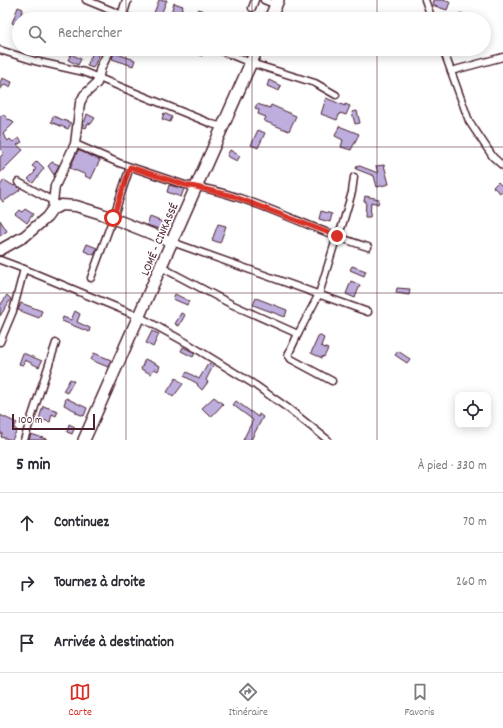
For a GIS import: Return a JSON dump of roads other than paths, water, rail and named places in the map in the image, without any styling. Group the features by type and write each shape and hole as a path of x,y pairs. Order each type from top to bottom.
{"highway":[{"name":"LOMÉ - CINKASSÉ","path":"84,440 140,317 254,56"}],"main road":[{"path":"0,250 25,236 47,217 52,206 62,205 76,206 113,218 172,242"}],"street":[{"path":"86,0 111,12"},
{"path":"123,12 127,0"},
{"path":"252,8 255,0"},
{"path":"264,0 277,3"},
{"path":"425,0 429,12"},
{"path":"0,50 12,54"},
{"path":"19,56 84,72 212,124 223,127"},
{"path":"18,182 52,206 55,186 75,144 80,103 84,95 93,87 99,78 99,73 107,56"},
{"path":"234,56 251,63 315,83 336,95"},
{"path":"446,56 469,121 493,157 503,166"},
{"path":"451,71 503,57"},
{"path":"75,144 130,167 185,185 233,196 368,248"},
{"path":"91,278 130,167"},
{"path":"332,381 292,359 288,355 319,294 337,236 342,226 352,192 354,177"},
{"path":"172,242 368,312"},
{"path":"0,260 140,317 187,343 255,385 289,409 328,440"},
{"path":"161,267 231,304 298,334"},
{"path":"0,342 13,311 24,269"},
{"path":"24,440 56,343"}]}
